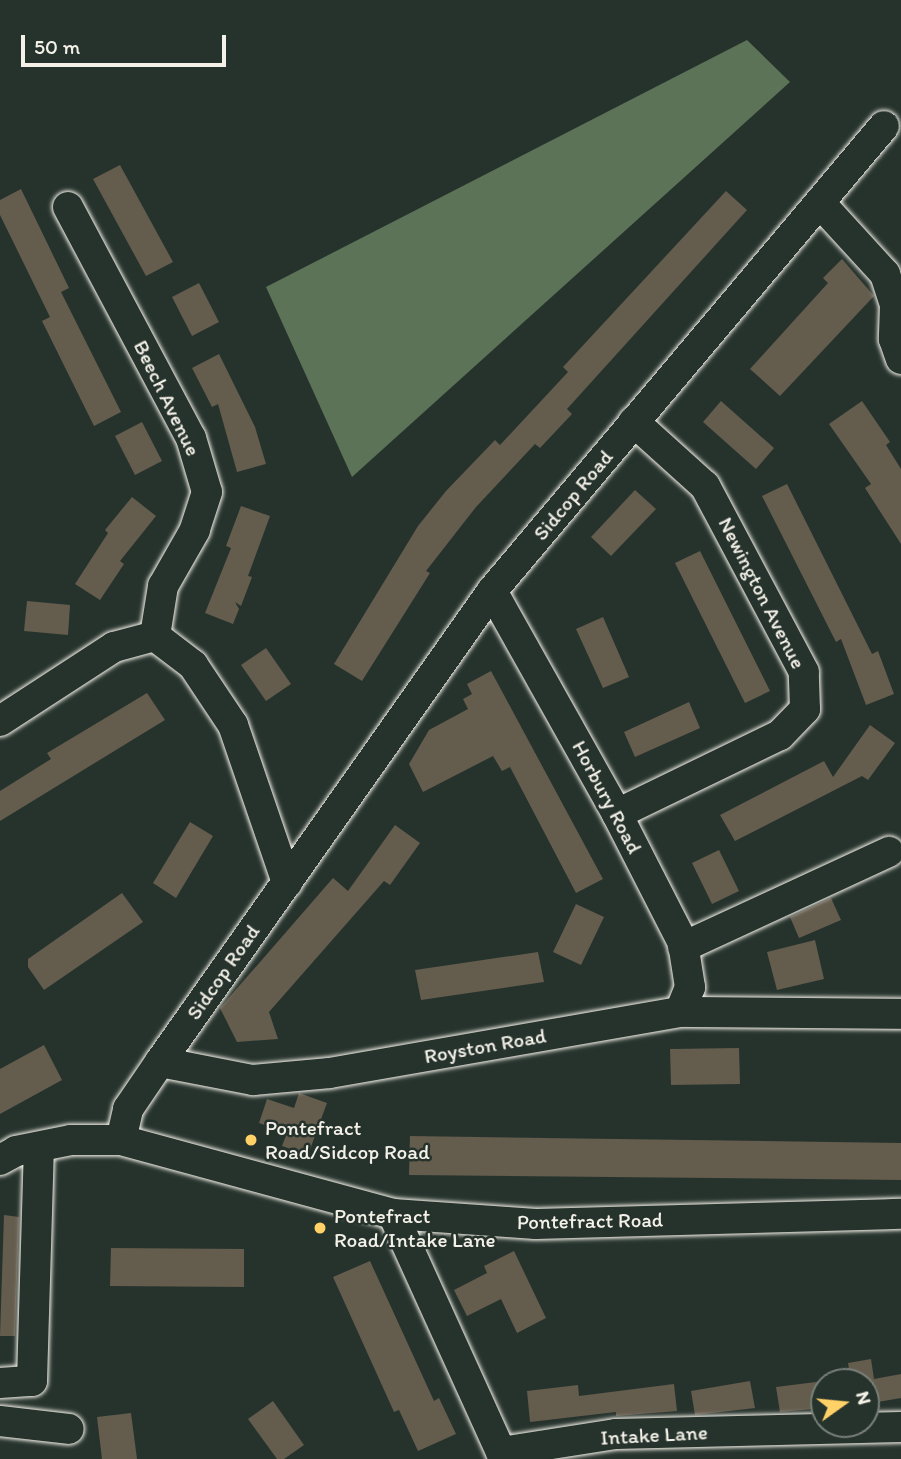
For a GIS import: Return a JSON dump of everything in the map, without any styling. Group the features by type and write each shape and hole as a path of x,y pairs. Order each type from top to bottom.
{"street":[{"name":"Sidcop Road","path":"160,1062 492,591 884,126"},
{"path":"820,203 885,274 895,305 894,340 901,359"},
{"name":"Beech Avenue","path":"68,207 191,438 207,492 195,530 163,586 155,636"},
{"name":"Newington Avenue","path":"617,814 780,735 805,709 804,672 705,486 634,422"},
{"name":"Horbury Road","path":"492,591 617,814 683,947 690,987 680,1012"},
{"path":"3,709 114,647 155,636 193,665 233,724 287,883"},
{"path":"683,947 889,852"},
{"name":"Royston Road","path":"160,1062 253,1080 317,1074 680,1012 901,1014"},
{"path":"121,1140 128,1109 160,1062"},
{"name":"Pontefract Road","path":"0,1160 71,1140 121,1140 393,1214 536,1224 901,1214"},
{"path":"0,1383 32,1381 39,1147"},
{"name":"Intake Lane","path":"393,1214 502,1452 616,1434 901,1427"},
{"path":"0,1421 69,1429"}],"green space":[{"path":"747,40 790,82 352,477 266,287"}],"building":[{"path":"120,165 173,262 146,276 93,179"},
{"path":"21,189 69,288 61,292 121,412 94,426 42,321 50,317 0,215 0,200"},
{"path":"726,191 747,210 567,409 572,414 540,448 535,444 476,507 426,571 430,573 362,681 334,664 418,526 446,491 495,440 500,445 568,372 563,367"},
{"path":"842,259 874,296 780,396 750,369 828,283 823,278"},
{"path":"199,283 219,322 192,336 172,297"},
{"path":"219,354 255,427 266,464 237,472 218,404 212,407 192,368"},
{"path":"721,401 774,448 756,469 703,422"},
{"path":"862,401 890,442 886,445 901,469 901,544 865,488 871,484 829,424"},
{"path":"142,422 162,461 135,475 115,436"},
{"path":"787,484 872,654 878,651 894,694 866,705 841,639 836,642 762,496"},
{"path":"635,490 656,509 611,556 591,537"},
{"path":"132,497 156,516 120,561 124,564 100,600 75,584 108,533 105,530"},
{"path":"241,506 270,516 248,576 252,577 241,606 235,602 239,609 233,624 205,613 231,548 226,546"},
{"path":"700,551 770,691 745,703 675,563"},
{"path":"27,601 70,605 68,635 24,631"},
{"path":"603,617 629,677 603,688 576,629"},
{"path":"266,648 291,684 266,701 241,665"},
{"path":"491,671 603,879 576,893 510,767 502,771 493,756 423,792 409,764 429,730 468,709 463,699 472,694 467,684"},
{"path":"147,693 165,720 0,821 0,791 51,759 47,753"},
{"path":"689,702 700,728 635,757 624,732"},
{"path":"870,725 895,743 868,780 862,776 735,841 720,815 824,761 833,777"},
{"path":"190,822 213,836 176,898 153,883"},
{"path":"395,825 420,843 390,885 384,881 269,1012 278,1039 237,1042 220,1008 333,878 348,891"},
{"path":"719,850 739,891 712,904 692,863"},
{"path":"122,893 143,922 44,990 28,967 28,959"},
{"path":"831,898 841,920 799,938 790,917"},
{"path":"576,904 604,917 581,965 553,952"},
{"path":"815,940 824,979 777,990 767,952"},
{"path":"538,952 544,982 421,1000 415,970"},
{"path":"44,1045 62,1080 0,1114 0,1069"},
{"path":"739,1048 740,1084 671,1085 670,1049"},
{"path":"299,1093 327,1103 308,1155 282,1146 287,1133 259,1123 267,1099 294,1108"},
{"path":"410,1136 901,1143 901,1180 409,1175"},
{"path":"4,1215 19,1217 15,1336 0,1336"},
{"path":"111,1248 244,1249 244,1287 110,1286"},
{"path":"514,1251 546,1318 517,1333 501,1299 467,1316 454,1290 487,1273 484,1266"},
{"path":"370,1261 434,1401 439,1398 456,1434 418,1451 399,1410 394,1412 333,1277"},
{"path":"871,1359 872,1368 849,1368 848,1363"},
{"path":"901,1374 901,1398 880,1402 880,1378"},
{"path":"750,1381 755,1408 695,1415 691,1391"},
{"path":"810,1383 810,1409 780,1412 776,1387"},
{"path":"674,1384 677,1411 616,1416 616,1412 530,1422 527,1391 578,1385 579,1396"},
{"path":"273,1401 304,1445 284,1459 277,1459 248,1419"},
{"path":"131,1413 137,1459 102,1459 97,1417"}],"place":[{"name":"Pontefract Road/Sidcop Road","path":"251,1140"},
{"name":"Pontefract Road/Intake Lane","path":"320,1228"}]}
